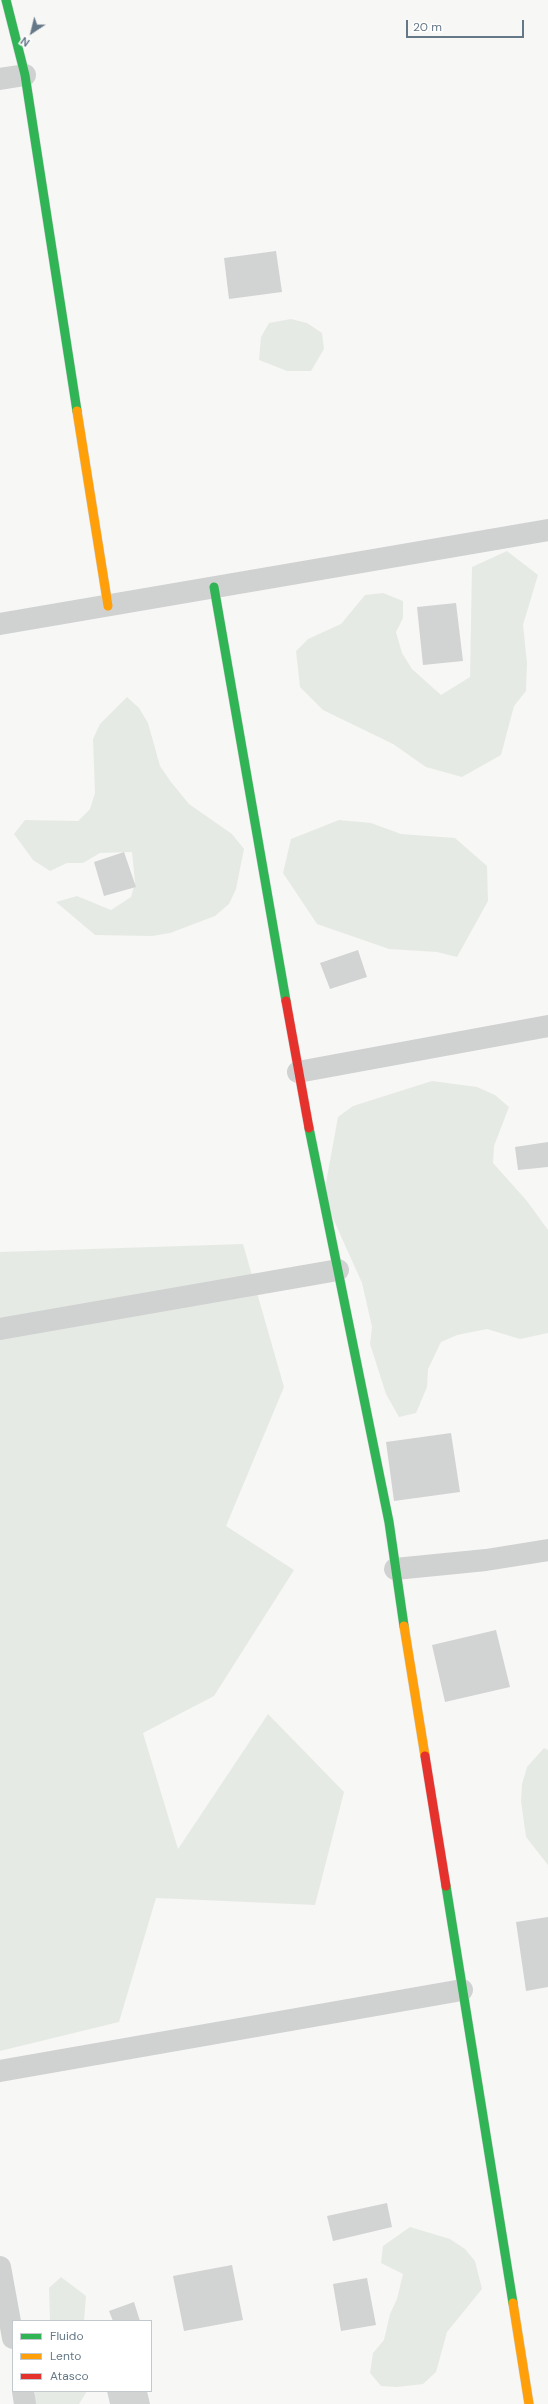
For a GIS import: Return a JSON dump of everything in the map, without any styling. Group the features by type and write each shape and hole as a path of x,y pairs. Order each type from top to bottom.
{"street":[{"path":"6,0 25,75 108,606"},
{"path":"0,79 25,75"},
{"path":"0,624 548,530"},
{"path":"214,587 298,1072 389,1522 395,1569 529,2404"},
{"path":"298,1072 548,1026"},
{"path":"0,1329 338,1270"},
{"path":"395,1569 486,1560 548,1550"},
{"path":"0,2071 462,1990"},
{"path":"0,2267 12,2333"},
{"path":"23,2392 25,2404"}],"shaded area":[{"path":"291,319 307,323 322,333 324,349 311,371 287,371 259,360 261,337 269,323"},
{"path":"507,551 538,575 523,625 527,663 526,691 514,706 501,755 462,777 426,767 393,744 323,710 300,687 296,651 308,639 341,624 365,595 383,593 403,601 403,618 396,632 402,653 412,669 441,695 470,677 472,567"},
{"path":"127,697 139,708 148,723 160,766 171,782 189,804 232,834 244,849 236,889 229,904 215,916 170,933 152,936 95,935 56,902 77,896 111,910 131,897 135,882 132,852 100,853 83,863 67,863 50,871 33,860 14,834 25,820 78,821 90,809 95,793 93,739 100,724"},
{"path":"339,820 371,823 401,834 455,838 487,866 488,901 457,957 437,952 389,949 317,924 283,873 291,839"},
{"path":"432,1081 477,1087 495,1095 509,1107 494,1146 493,1163 527,1201 548,1230 548,1333 520,1339 487,1329 457,1335 441,1342 428,1369 427,1387 416,1413 399,1417 386,1394 370,1344 372,1327 362,1283 327,1205 325,1188 338,1117 353,1106"},
{"path":"243,1244 284,1387 226,1526 294,1570 214,1696 143,1733 178,1849 268,1714 344,1792 315,1905 156,1898 119,2022 0,2051 0,1252"},
{"path":"544,1748 548,1750 548,1865 526,1837 521,1801 522,1784 527,1767"},
{"path":"410,2227 450,2239 465,2249 475,2261 482,2289 447,2332 436,2372 423,2384 397,2387 381,2386 370,2373 373,2353 384,2340 390,2314 397,2299 403,2274 381,2263 383,2246"},
{"path":"61,2277 86,2296 84,2320 50,2320 49,2288"},
{"path":"35,2392 86,2392 79,2404 33,2404"}],"building":[{"path":"276,251 282,292 229,299 224,258"},
{"path":"456,603 463,661 423,665 417,607"},
{"path":"124,852 136,887 104,896 94,862"},
{"path":"358,950 367,977 330,989 320,963"},
{"path":"548,1142 548,1167 518,1170 515,1147"},
{"path":"451,1433 460,1492 394,1501 386,1442"},
{"path":"496,1630 510,1687 445,1702 432,1645"},
{"path":"548,1917 548,1987 526,1991 516,1922"},
{"path":"387,2203 392,2227 333,2241 327,2216"},
{"path":"232,2265 243,2320 184,2331 173,2276"},
{"path":"367,2278 376,2325 341,2331 333,2284"},
{"path":"134,2302 140,2320 113,2320 109,2311"},
{"path":"107,2392 147,2392 150,2404 110,2404"}],"traffic: fast":[{"path":"6,0 25,75 77,411"},
{"path":"214,587 286,1001"},
{"path":"309,1128 389,1522 404,1626"},
{"path":"446,1886 513,2303"}],"traffic: slow":[{"path":"77,411 108,606"},
{"path":"404,1626 425,1756"},
{"path":"513,2303 529,2404"}],"traffic: jam":[{"path":"286,1001 309,1128"},
{"path":"425,1756 446,1886"}]}
